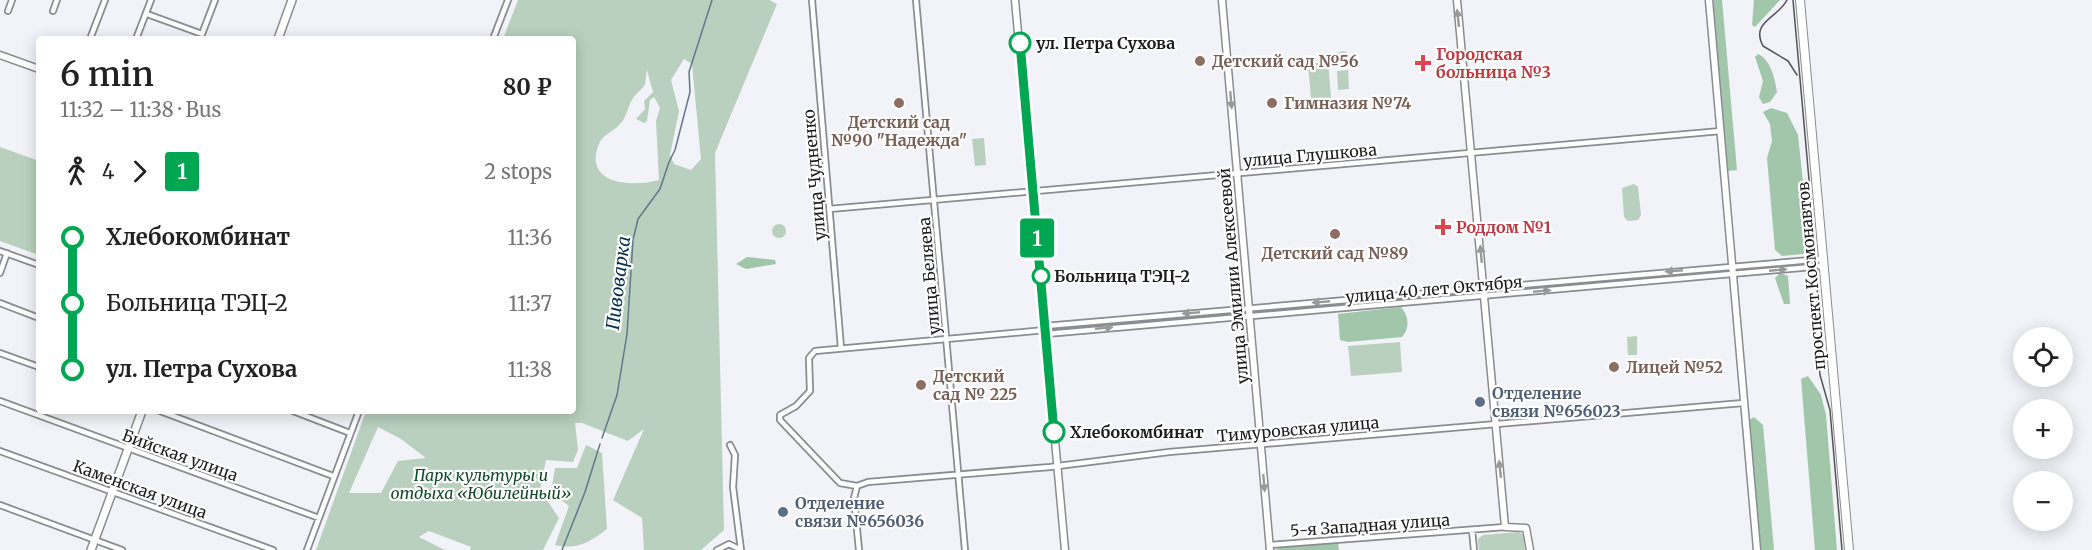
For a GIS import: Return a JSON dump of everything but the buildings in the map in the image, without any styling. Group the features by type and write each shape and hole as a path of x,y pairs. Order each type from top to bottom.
{"main road":[{"path":"279,36 292,0"},
{"name":"проспект Космонавтов","path":"1800,0 1849,550"},
{"path":"91,550 141,414"}],"street":[{"path":"8,11 12,0"},
{"path":"53,11 57,0"},
{"path":"91,36 105,0"},
{"path":"137,36 151,0"},
{"path":"147,14 202,33 215,0"},
{"path":"494,36 508,0"},
{"name":"улица Чудненко","path":"812,0 841,348"},
{"name":"улица Беляева","path":"916,0 965,550"},
{"path":"1015,0 1065,550"},
{"name":"улица Эмилии Алексеевой","path":"1222,0 1270,548"},
{"path":"1456,0 1505,527 1526,528 1530,550"},
{"path":"1709,0 1757,550"},
{"path":"0,55 36,68"},
{"name":"улица Глушкова","path":"829,209 1721,131"},
{"path":"0,251 36,264"},
{"path":"0,273 7,253"},
{"name":"улица 40 лет Октября","path":"857,486 840,483 780,420 780,415 796,406 810,391 811,354 841,348 1045,330 1249,308 1732,266 1823,262"},
{"name":"улица 40 лет Октября","path":"1045,330 1250,317 1733,274 1823,262"},
{"path":"0,303 36,317"},
{"path":"0,353 36,366"},
{"name":"Бийская улица","path":"0,401 319,518"},
{"name":"Тимуровская улица","path":"857,486 868,482 958,475 1107,458 1743,403"},
{"path":"168,414 333,476"},
{"path":"300,414 350,433"},
{"path":"307,550 358,414"},
{"path":"730,445 735,455 733,487 741,550"},
{"name":"Каменская улица","path":"0,451 273,550"},
{"path":"857,486 854,498 859,550"},
{"path":"0,505 122,550"},
{"name":"5-я Западная улица","path":"1270,548 1505,527"},
{"path":"1472,530 1474,550"},
{"path":"717,550 729,544 741,550"}],"green space":[{"name":"Парк культуры и отдыха «Юбилейный»","path":"518,0 769,0 777,4 715,153 724,530 701,550 644,550 642,518 613,500 644,429 628,441 582,423 575,423 578,450 573,462 546,460 540,490 559,518 543,550 470,550 471,547 429,531 419,537 445,550 316,550 365,414 576,414 576,36 504,36","holes":["684,59 692,64 701,159 691,170 674,164 670,155 679,111 671,80","647,70 653,92 644,101 645,109 636,119 644,123 647,121 650,100 654,97 660,108 656,121 659,180 637,183 614,181 598,169 596,159 598,146 602,139 623,120 633,98 645,84","378,427 401,439 426,458 398,461 381,493 349,493"]},
{"path":"1713,0 1722,0 1737,170 1728,171"},
{"path":"1754,0 1780,0 1755,27 1752,25"},
{"path":"1343,51 1348,53 1350,58 1348,63 1343,65 1338,63 1336,58 1338,53"},
{"path":"1758,54 1769,65 1777,92 1770,102 1763,104 1759,97 1763,81 1755,57"},
{"path":"1328,62 1332,108 1312,110 1308,64"},
{"path":"1348,70 1349,89 1338,90 1337,71"},
{"path":"1771,108 1787,113 1798,135 1810,248 1803,254 1782,256 1775,250 1767,158 1772,141 1770,124 1763,112"},
{"path":"984,138 986,165 975,166 972,139"},
{"path":"0,147 36,160 36,254 0,241"},
{"path":"1634,184 1638,187 1641,215 1638,220 1628,221 1624,217 1622,188"},
{"path":"776,224 782,224 786,231 782,238 776,238 772,234 772,228"},
{"path":"747,257 775,260 776,264 746,269 736,264"},
{"path":"1780,273 1788,276 1790,304 1784,304 1775,278"},
{"path":"1401,307 1408,322 1402,337 1348,342 1340,340 1338,314"},
{"path":"1637,336 1637,355 1628,355 1627,337"},
{"path":"1400,342 1402,372 1351,376 1348,346"},
{"path":"1808,376 1821,395 1826,415 1837,550 1815,550 1801,379"},
{"path":"1754,417 1763,425 1774,550 1761,550 1749,420"},
{"path":"586,445 602,453 607,529 595,538 577,546 555,545 569,506 551,492 555,468 577,468"},
{"path":"1519,532 1523,535 1525,550 1479,550 1478,539 1483,535"},
{"path":"1338,543 1339,550 1275,550 1279,548"}],"waterway":[{"name":"Пивоварка","path":"602,438 617,395 627,334 633,240 638,219 660,189 675,150 690,92 689,72 712,0"},
{"name":"Пивоварка","path":"562,550 585,492 600,444"}],"tram line":[{"path":"1787,0 1763,26 1760,38 1763,46 1788,61 1797,75"},
{"path":"1793,0 1818,281 1815,334 1820,375 1830,410 1842,550"}],"bus line":[{"name":"1","path":"1020,43 1054,432"}],"place":[{"name":"ул. Петра Сухова","path":"1020,43"},
{"name":"Детский сад №56","path":"1200,61"},
{"name":"Городская больница №3","path":"1423,63"},
{"name":"Детский сад №90 \"Надежда\"","path":"899,103"},
{"name":"Гимназия №74","path":"1272,103"},
{"name":"Роддом №1","path":"1443,227"},
{"name":"Детский сад №89","path":"1335,234"},
{"name":"Больница ТЭЦ-2","path":"1041,276"},
{"name":"Лицей №52","path":"1614,367"},
{"name":"Детский сад № 225","path":"921,385"},
{"name":"Отделение связи №656023","path":"1480,402"},
{"name":"Хлебокомбинат","path":"1054,432"},
{"name":"Отделение связи №656036","path":"783,512"}]}
